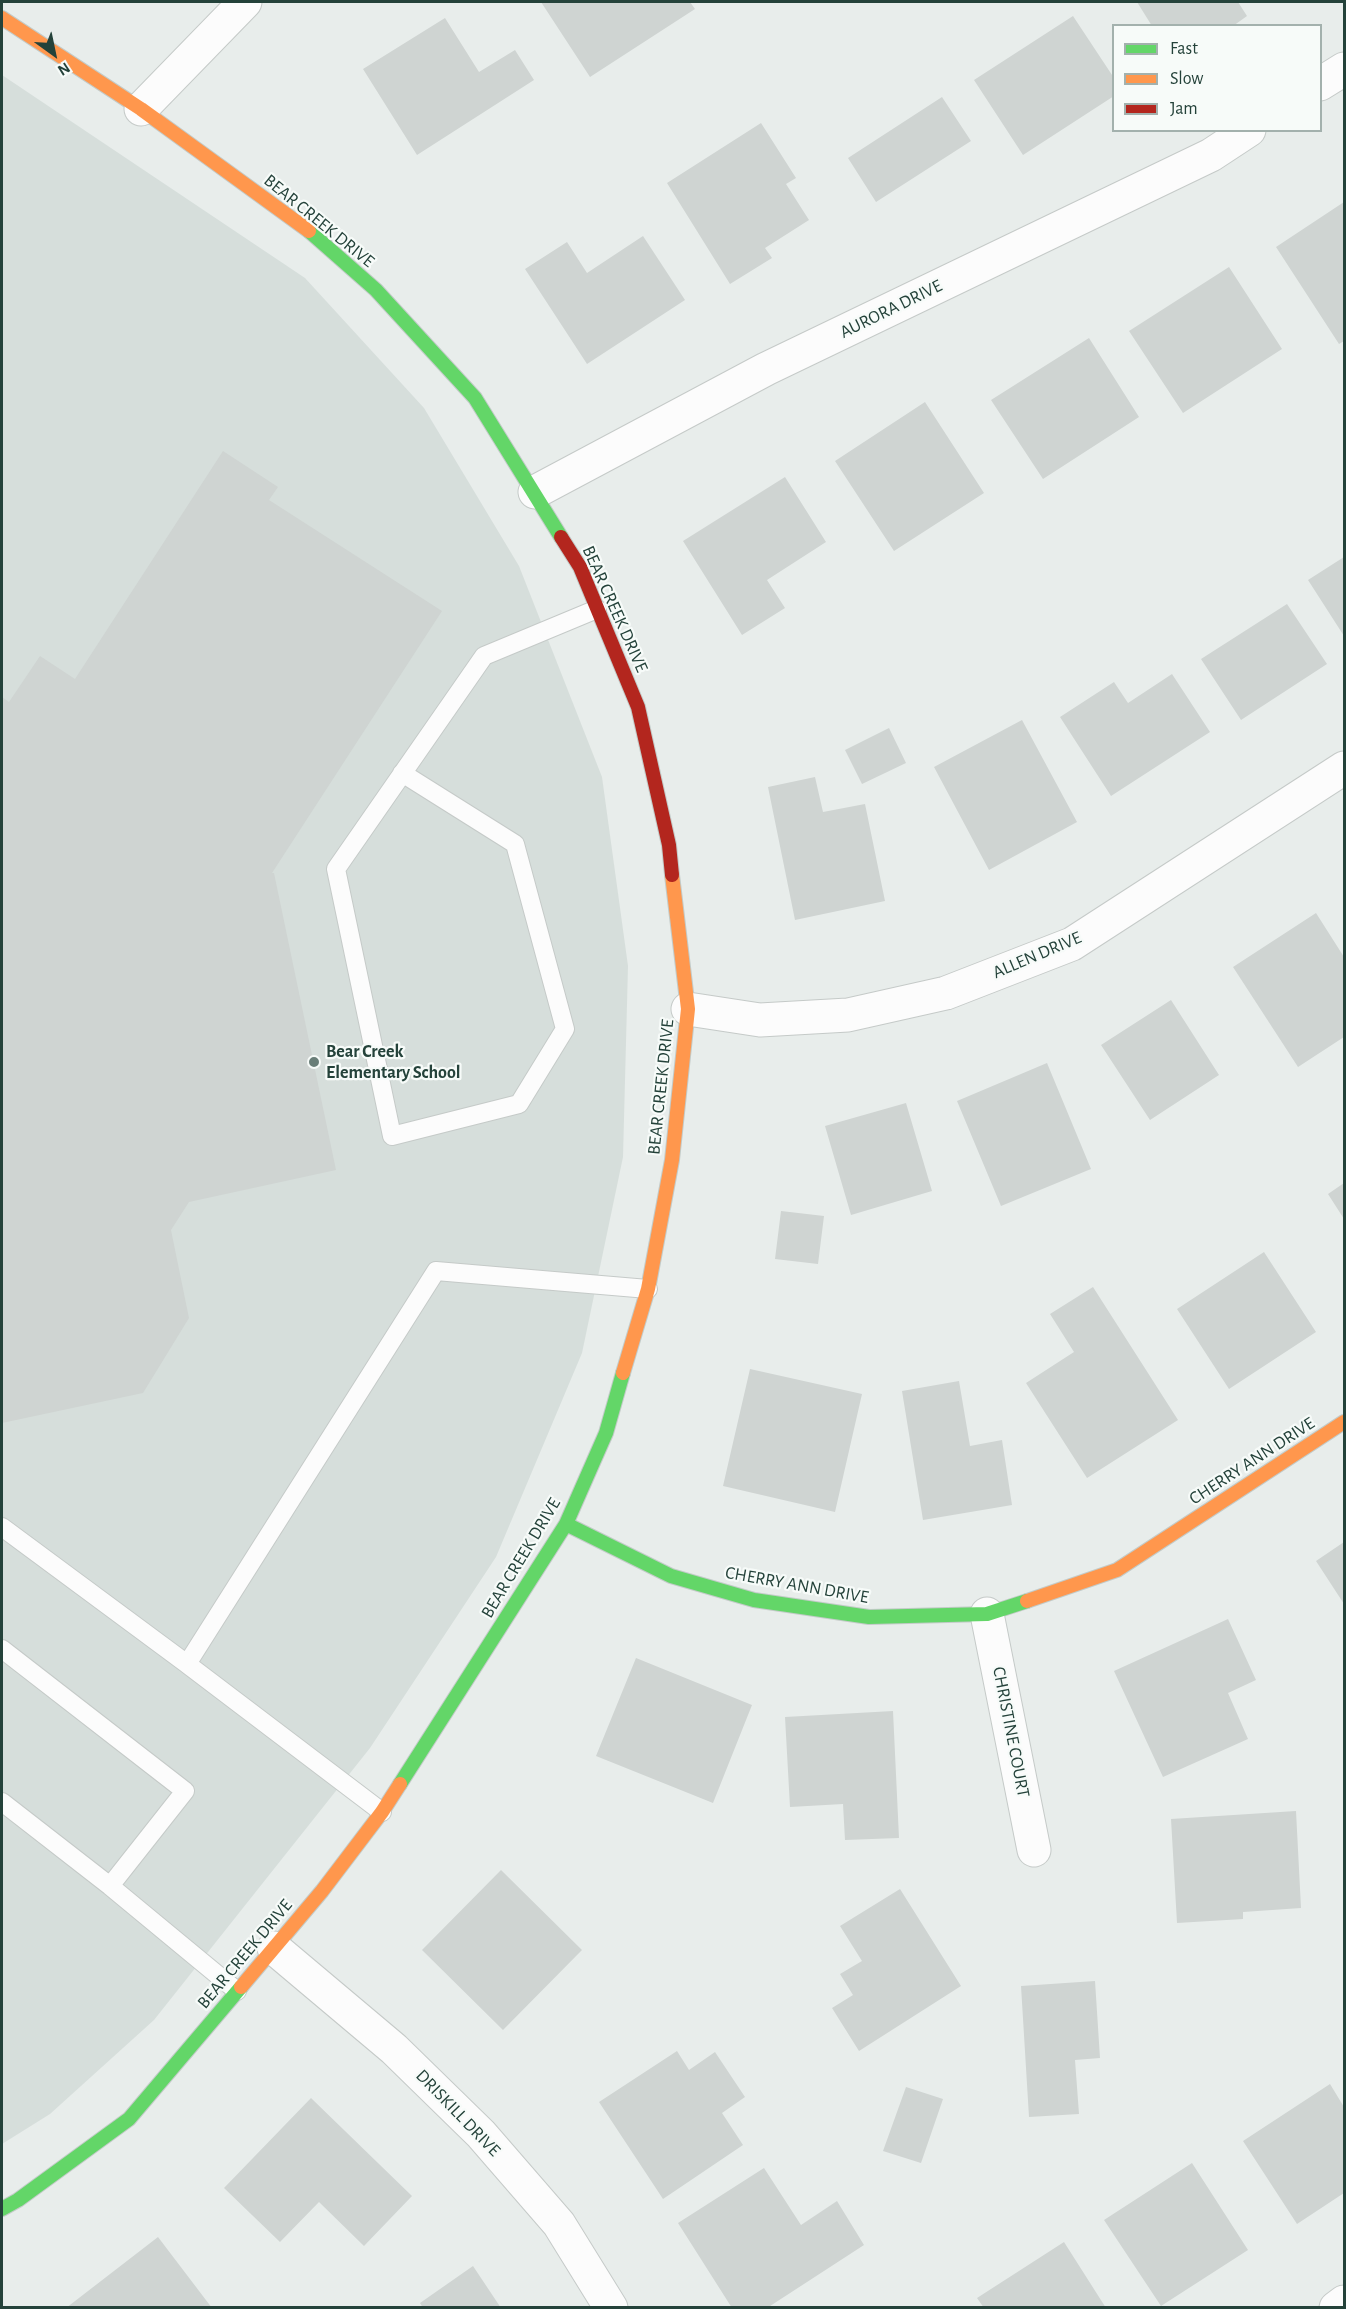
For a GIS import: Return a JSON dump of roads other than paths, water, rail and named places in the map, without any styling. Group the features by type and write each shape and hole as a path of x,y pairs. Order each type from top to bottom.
{"street":[{"path":"141,109 245,2"},
{"name":"BEAR CREEK DRIVE","path":"2,18 141,109 306,228 376,290 475,398 580,567 638,707 669,845 688,1009 672,1160 648,1289 606,1433 566,1524 382,1812 322,1891 129,2119 18,2200 2,2209"},
{"path":"1322,83 1344,69"},
{"name":"AURORA DRIVE","path":"535,492 766,369 1211,155 1246,132"},
{"name":"ALLEN DRIVE","path":"688,1009 760,1020 848,1015 946,993 1072,944 1344,768"},
{"name":"CHERRY ANN DRIVE","path":"566,1524 671,1576 754,1600 869,1617 987,1614 1117,1570 1344,1422"},
{"name":"CHRISTINE COURT","path":"987,1614 1034,1850"},
{"name":"DRISKILL DRIVE","path":"274,1948 394,2049 481,2134 559,2224 610,2307"},
{"path":"1336,2307 1344,2302"}],"lane":[{"path":"402,773 515,844 565,1029 519,1104 392,1136 336,869 402,773 484,656 597,609"},
{"path":"186,1664 436,1271 648,1289"},
{"path":"2,1527 382,1812"},
{"path":"2,1649 184,1791 110,1886"},
{"path":"2,1802 110,1886 237,1991"}],"place":[{"name":"Bear Creek Elementary School","path":"314,1062"}]}
